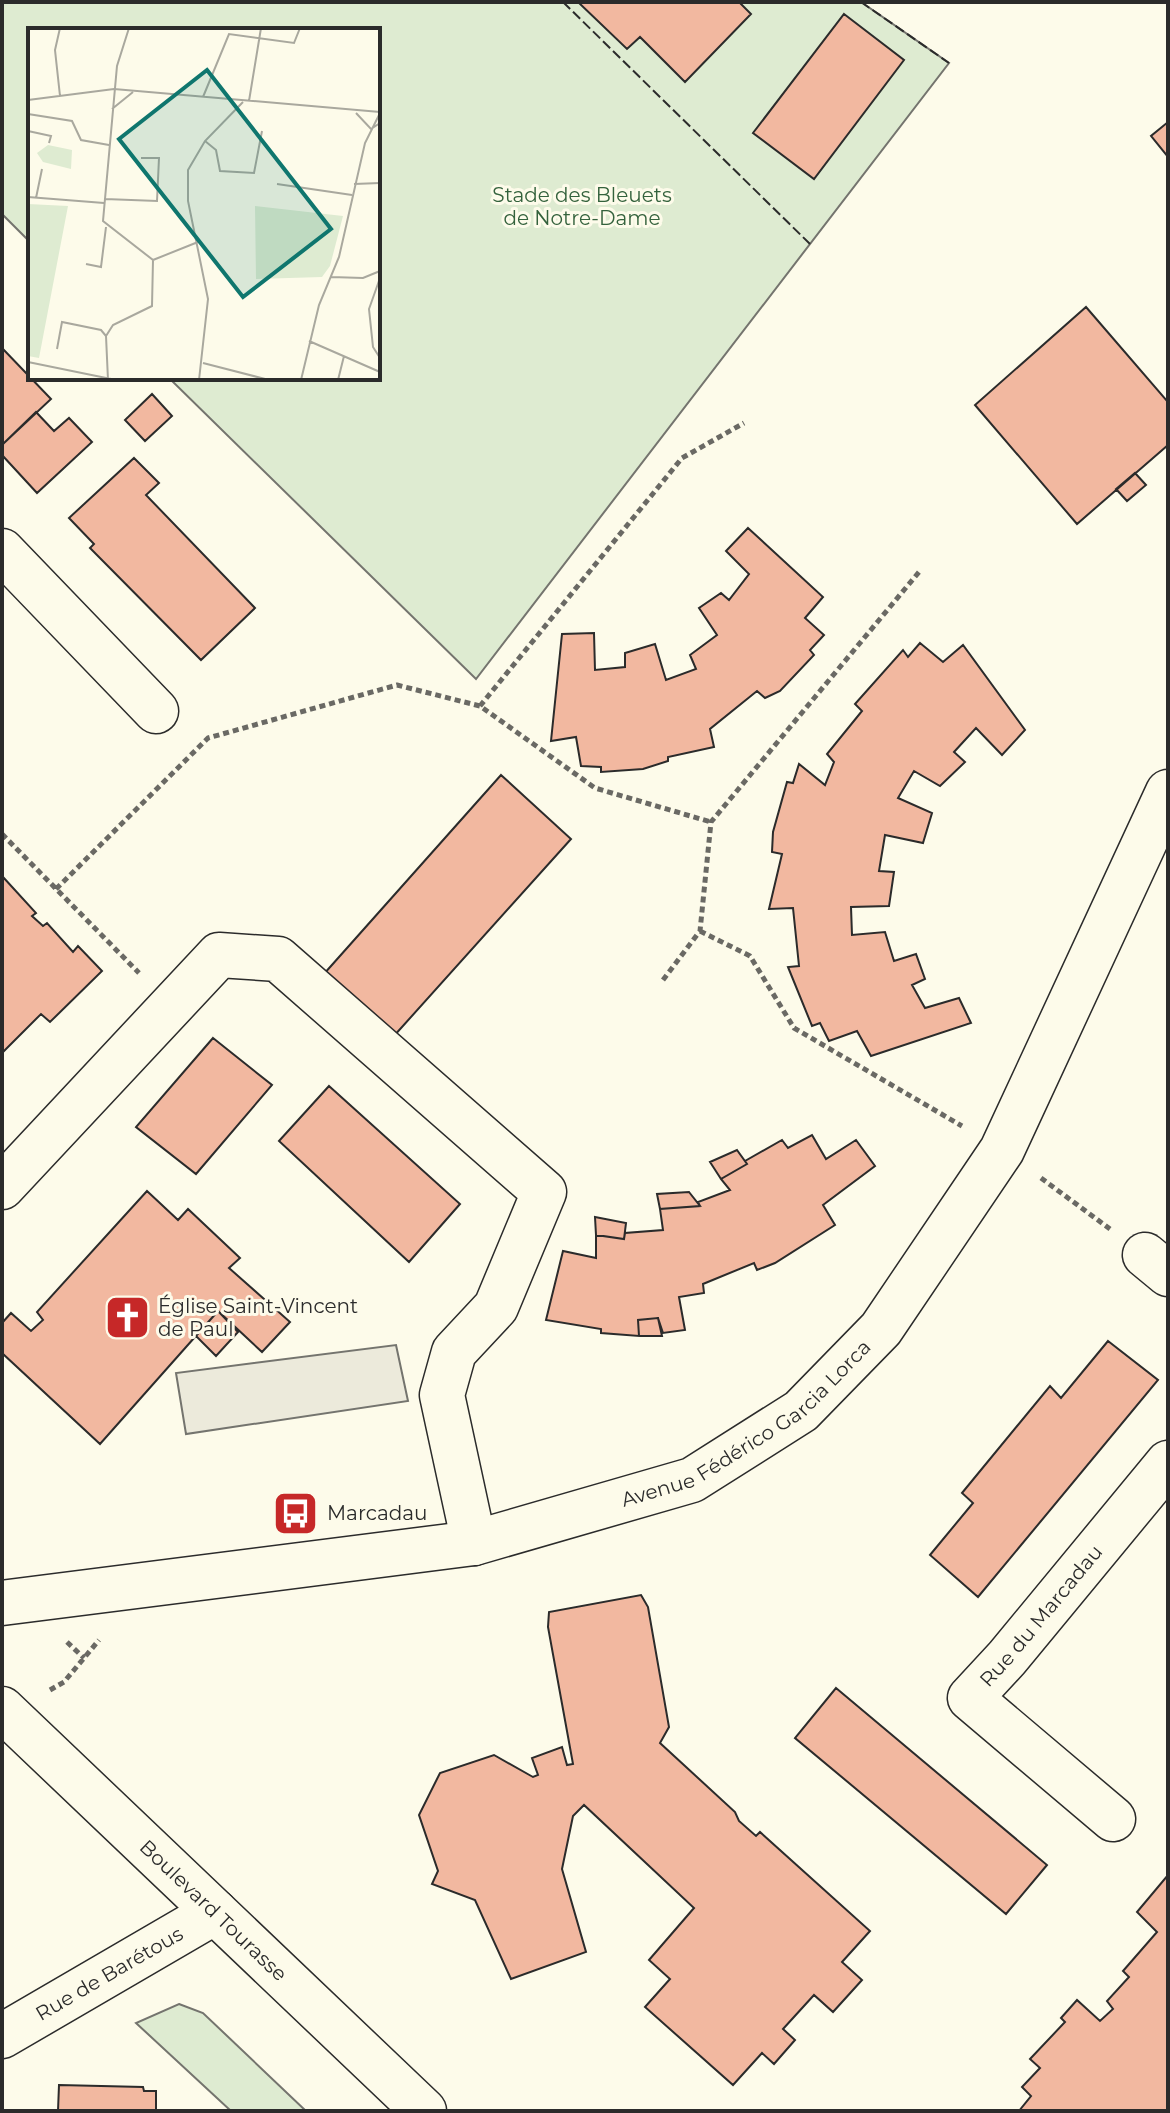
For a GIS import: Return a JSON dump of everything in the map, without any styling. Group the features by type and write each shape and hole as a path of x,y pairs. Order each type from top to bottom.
{"street":[{"path":"2,551 156,711"},
{"name":"Avenue Fédérico Garcia Lorca","path":"2,1603 474,1543 692,1480 801,1411 881,1329 1002,1150 1168,792"},
{"path":"2,1187 219,955 278,959 544,1192 496,1307 454,1352 442,1395 474,1543"},
{"name":"Rue du Marcadau","path":"1113,1819 970,1698 1007,1658 1168,1463"},
{"name":"Boulevard Tourasse","path":"2,1709 424,2111"},
{"name":"Rue de Barétous","path":"2,2036 215,1912"}],"path":[{"path":"480,706 682,458 744,423"},
{"path":"663,980 700,931 711,822 919,572"},
{"path":"56,889 208,738 397,685 480,706 595,788 711,822"},
{"path":"2,834 172,1006"},
{"path":"700,931 750,956 794,1028 1002,1150 1157,1265"},
{"path":"84,1658 104,1634"}],"green space":[{"name":"Stade des Bleuets de Notre-Dame","path":"2,2 861,2 949,63 476,679 171,380 380,380 380,28 28,28 28,240 2,214"},
{"path":"179,2004 203,2013 306,2111 231,2111 136,2023"}],"shaded area":[{"path":"396,1345 408,1401 186,1434 176,1373"}],"building":[{"path":"578,2 739,2 751,14 685,82 640,37 627,49"},
{"path":"844,14 904,60 814,179 753,133"},
{"path":"1168,122 1168,157 1151,136"},
{"path":"1086,307 1168,402 1168,445 1077,524 975,405"},
{"path":"2,348 28,375 28,380 33,380 51,399 2,445"},
{"path":"152,394 172,416 145,441 125,420"},
{"path":"36,412 54,431 69,418 92,442 37,493 2,455 2,445"},
{"path":"134,458 159,483 146,495 255,608 201,660 90,548 94,544 69,518"},
{"path":"1135,473 1146,485 1127,501 1116,489"},
{"path":"748,528 823,597 805,618 824,635 810,650 814,655 780,691 765,698 757,691 710,729 714,747 668,757 668,761 643,769 601,772 601,767 581,766 576,737 551,741 562,634 594,633 595,670 625,667 625,653 655,644 666,680 696,669 690,655 717,635 699,608 721,593 729,600 749,574 726,551"},
{"path":"920,643 943,662 963,645 1025,730 1002,755 976,728 954,752 965,762 940,786 914,771 898,798 932,813 923,843 885,835 879,871 894,872 889,906 851,907 852,935 885,932 894,961 916,954 925,979 912,985 925,1008 959,998 971,1023 871,1056 857,1031 829,1041 820,1023 812,1026 788,967 799,966 793,908 769,909 782,854 772,852 773,832 787,782 793,783 799,764 825,785 834,762 827,754 862,711 855,704 903,650 908,657"},
{"path":"501,775 571,839 393,1037 323,975"},
{"path":"3,877 36,913 32,916 43,926 47,923 73,952 78,946 102,971 50,1022 41,1014 2,1053"},
{"path":"213,1038 272,1085 196,1174 136,1127"},
{"path":"329,1086 460,1204 409,1262 279,1141"},
{"path":"812,1135 826,1159 856,1140 875,1166 823,1205 835,1225 775,1263 757,1270 754,1263 703,1284 704,1293 679,1297 685,1330 663,1333 658,1318 638,1320 639,1336 601,1333 601,1329 546,1320 563,1251 596,1258 596,1235 624,1239 625,1233 663,1230 660,1209 700,1206 698,1202 730,1190 721,1179 747,1164 745,1161 782,1140 788,1148"},
{"path":"737,1150 747,1164 721,1179 710,1162"},
{"name":"Église Saint-Vincent de Paul","path":"147,1191 178,1220 188,1209 240,1258 229,1268 290,1322 262,1352 218,1311 100,1444 2,1353 2,1323 11,1313 31,1331 43,1320 37,1312"},
{"path":"689,1192 700,1206 660,1209 657,1194"},
{"path":"595,1217 626,1223 624,1239 596,1235"},
{"path":"218,1311 238,1332 216,1356 196,1336"},
{"path":"658,1318 662,1336 639,1336 638,1320"},
{"path":"1108,1341 1158,1380 978,1597 930,1555 973,1503 962,1493 1050,1386 1061,1398"},
{"path":"641,1595 648,1607 669,1727 660,1743 735,1812 739,1821 756,1836 760,1832 870,1931 842,1962 862,1980 833,2012 814,1995 783,2029 795,2040 774,2064 762,2053 733,2085 645,2007 670,1979 649,1960 694,1908 584,1805 573,1816 562,1869 586,1952 511,1979 475,1900 432,1884 438,1871 419,1815 440,1773 494,1755 533,1777 538,1775 532,1758 562,1747 567,1765 573,1764 548,1627 549,1612"},
{"path":"836,1688 1047,1865 1006,1914 795,1738"},
{"path":"1168,1875 1168,2111 1019,2111 1031,2096 1022,2087 1040,2068 1030,2059 1065,2022 1061,2018 1077,2000 1100,2021 1113,2009 1107,2001 1129,1977 1123,1971 1157,1932 1137,1912"},
{"path":"59,2085 143,2087 144,2091 156,2091 156,2111 58,2111"}],"fence":[{"path":"563,2 810,244"},
{"path":"861,2 949,63"}],"place":[{"name":"Église Saint-Vincent de Paul","path":"127,1317"},
{"name":"Marcadau","path":"296,1513"}]}
